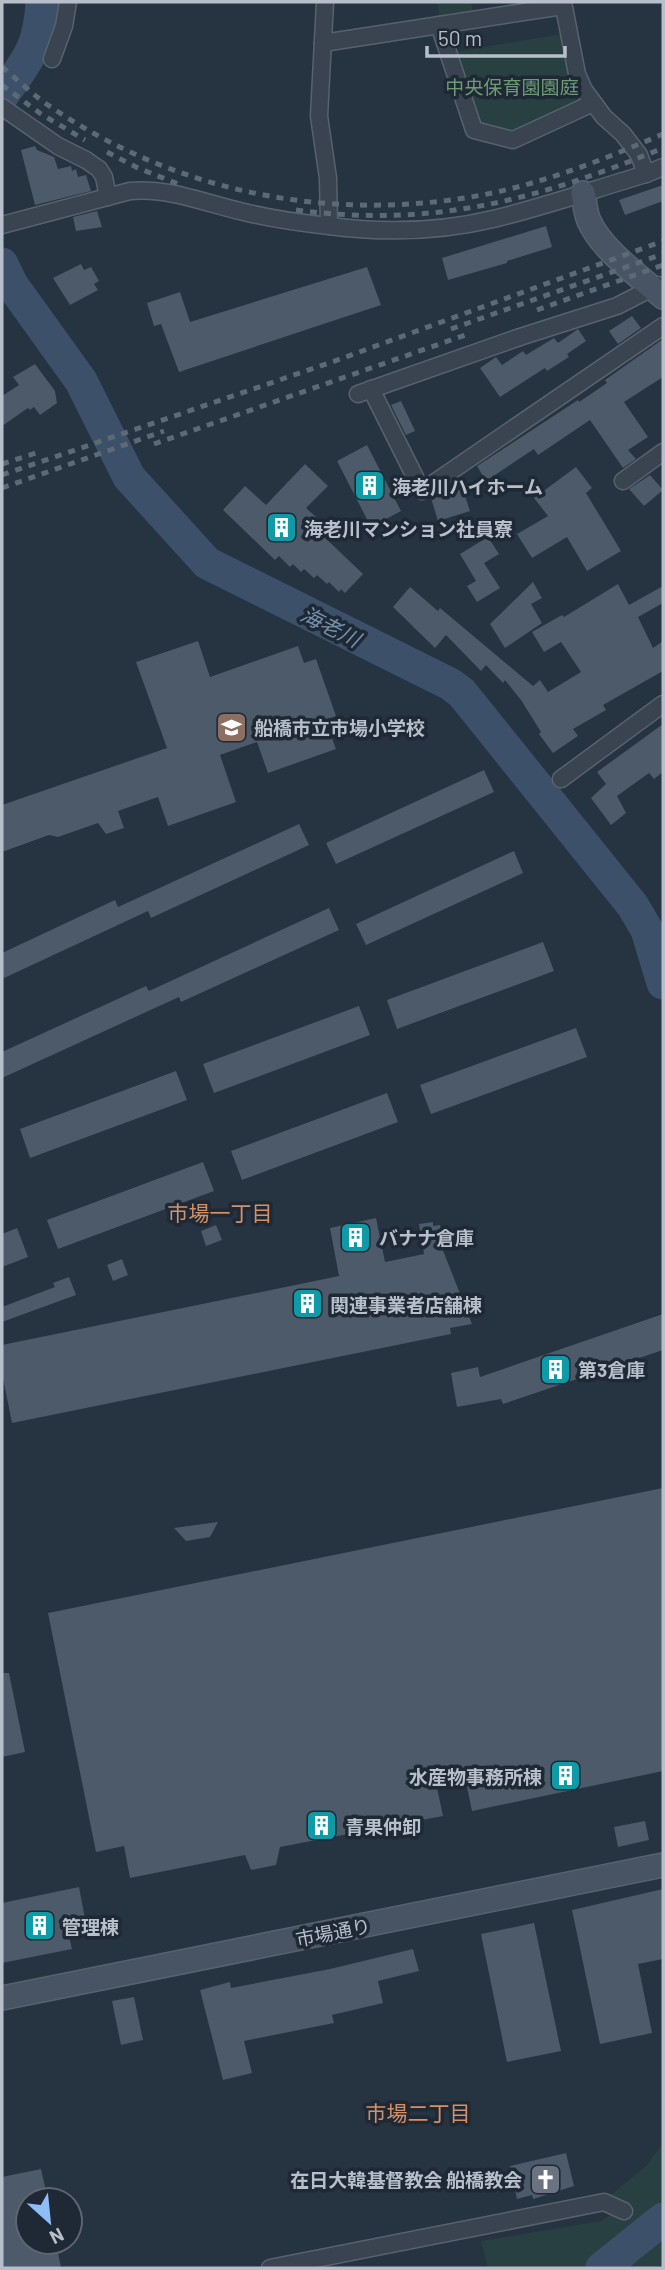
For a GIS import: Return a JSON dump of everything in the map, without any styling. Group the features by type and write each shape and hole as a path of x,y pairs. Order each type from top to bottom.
{"street":[{"path":"52,59 64,26 68,2"},
{"path":"325,2 319,116 328,177 329,226"},
{"path":"323,43 563,4 577,74 584,90 604,117 623,134 639,155 646,174"},
{"path":"439,25 474,130 513,140 593,103"},
{"path":"7,111 58,146 99,169 104,177 108,197"},
{"path":"6,224 145,189 245,213 329,226 400,231 437,229 492,220 663,167"},
{"path":"583,193 588,219 598,236 659,289 617,306 365,392 422,491 663,326"},
{"path":"623,481 663,452"},
{"path":"561,779 663,704"},
{"name":"市場通り","path":"2,1998 663,1865"},
{"path":"270,2268 604,2202 624,2211"}],"green space":[{"path":"437,2 471,2 474,17 441,22"},
{"name":"中央保育園園庭","path":"561,34 571,75 583,102 510,135 479,128 454,52"},
{"path":"663,2143 663,2268 488,2268 481,2241 601,2221 623,2207 607,2198 647,2165"}],"building":[{"path":"35,146 37,150 54,157 58,169 71,166 72,171 76,169 78,177 86,175 91,191 35,205 21,150"},
{"path":"663,185 663,201 625,215 619,200"},
{"path":"97,211 102,227 76,231 73,217"},
{"path":"546,226 552,247 448,280 442,258"},
{"path":"81,264 84,270 91,267 99,281 94,284 98,290 70,305 53,278"},
{"path":"367,267 381,305 179,372 161,324 154,326 147,303 180,292 190,322"},
{"path":"632,316 641,328 618,344 609,331"},
{"path":"578,329 586,341 567,354 569,357 547,371 545,368 500,397 480,368 496,357 502,365 523,351 526,355 554,338 558,343"},
{"path":"663,339 663,377 624,402 648,437 628,450 636,459 623,468 590,420 538,455 534,449 486,481 477,466 607,383 605,380"},
{"path":"35,364 55,391 57,403 40,415 34,407 30,410 28,408 2,426 2,396 19,385 13,377"},
{"path":"401,401 415,431 406,435 391,405"},
{"name":"海老川ハイホーム","path":"367,445 401,511 371,527 337,461"},
{"name":"海老川マンション社員寮","path":"305,464 328,486 306,508 324,524 318,531 363,574 345,593 341,589 339,592 317,575 314,578 304,569 301,572 293,564 290,567 279,556 275,560 223,510 245,486 266,505"},
{"path":"576,467 592,488 586,493 621,551 587,571 567,537 532,558 517,534 548,516 534,498"},
{"path":"650,475 663,490 644,506 629,489"},
{"path":"462,487 470,511 438,521 431,498"},
{"path":"488,537 499,554 484,563 500,588 477,602 467,586 476,581 460,554"},
{"path":"533,582 542,598 531,604 542,623 505,648 490,624"},
{"path":"618,584 629,605 663,586 663,603 638,617 653,648 663,641 663,671 603,705 606,710 573,729 578,736 553,753 539,734 541,732 521,700 505,680 503,683 486,665 481,671 446,635 435,648 393,607 410,587 438,611 440,608 533,686 540,680 548,692 581,672 561,642 544,652 532,632 562,615 564,617"},
{"path":"198,641 210,677 298,646 304,663 316,659 336,716 325,720 336,749 268,773 257,742 220,755 236,802 168,826 158,797 118,811 124,828 106,834 98,823 58,837 49,835 2,852 2,805 167,748 136,662"},
{"path":"663,724 663,772 654,779 649,773 617,796 626,813 611,825 591,798 606,784 597,772"},
{"path":"484,770 494,792 336,864 326,843"},
{"path":"299,824 309,845 151,918 148,911 2,979 2,953 115,900 118,907"},
{"path":"514,851 523,873 366,945 356,924"},
{"path":"329,908 339,930 181,1002 179,997 2,1078 2,1052 146,986 149,991"},
{"path":"543,942 554,971 397,1029 387,1000"},
{"path":"359,1006 370,1035 214,1093 203,1064"},
{"path":"576,1028 587,1057 431,1114 420,1085"},
{"path":"176,1071 187,1100 30,1158 20,1129"},
{"path":"387,1093 398,1122 242,1180 231,1151"},
{"path":"203,1162 214,1191 58,1249 47,1220"},
{"name":"関連事業者店舗棟","path":"376,1218 385,1262 424,1254 419,1224 433,1222 433,1226 440,1225 445,1247 442,1248 472,1324 450,1328 451,1334 12,1423 2,1373 2,1345 339,1276 330,1228"},
{"path":"216,1225 222,1240 206,1246 201,1231"},
{"path":"17,1228 28,1257 2,1267 2,1234"},
{"path":"122,1259 128,1275 113,1281 107,1265"},
{"path":"69,1277 76,1295 2,1322 2,1307 55,1287 53,1283"},
{"path":"663,1314 663,1350 503,1404 501,1399 457,1407 451,1373 478,1367 480,1377"},
{"path":"663,1488 663,1771 472,1811 465,1777 436,1783 443,1816 280,1847 276,1865 251,1870 245,1855 130,1878 124,1846 96,1852 48,1613"},
{"path":"218,1522 210,1537 186,1541 174,1528"},
{"path":"2,1673 9,1673 25,1752 2,1757"},
{"path":"645,1821 649,1840 618,1847 614,1827"},
{"name":"管理棟","path":"79,1887 86,1924 67,1928 72,1949 2,1963 2,1903"},
{"path":"663,1889 663,1959 638,1964 652,2033 600,2044 572,1910"},
{"path":"534,1923 561,2051 507,2062 481,1934"},
{"path":"413,1949 419,1971 378,1981 383,2003 332,2015 334,2023 244,2041 252,2073 223,2080 200,1990 230,1982 231,1988 330,1969"},
{"path":"134,1997 143,2040 121,2045 112,2001"},
{"path":"566,2153 574,2186 533,2199 532,2195 517,2199 510,2166"},
{"path":"41,2169 45,2186 14,2186 14,2256 59,2256 61,2268 2,2268 2,2177"}],"waterway":[{"name":"海老川","path":"2,96 31,53 41,18 42,2"},
{"name":"海老川","path":"2,264 12,285 81,381 129,477 207,563 450,684 462,693 633,906 647,930 663,983"},
{"name":"海老川","path":"602,2268 663,2219"}],"railway":[{"path":"2,67 51,107 100,137 150,161 203,180 258,194 313,202 369,205 426,203 482,195 529,184 574,169 663,134"},
{"path":"2,85 41,114 85,140"},
{"path":"296,210 346,215 394,215 484,205 572,182 663,148"},
{"path":"107,152 183,186"},
{"path":"2,475 332,362 663,241"},
{"path":"451,329 663,254"},
{"path":"537,310 663,265"},
{"path":"154,444 471,333"},
{"path":"2,488 164,431"},
{"path":"2,464 42,451"}],"place":[{"name":"海老川ハイホーム","path":"369,486"},
{"name":"海老川マンション社員寮","path":"281,528"},
{"name":"船橋市立市場小学校","path":"231,727"},
{"name":"バナナ倉庫","path":"356,1237"},
{"name":"関連事業者店舗棟","path":"307,1304"},
{"name":"第3倉庫","path":"555,1369"},
{"name":"水産物事務所棟","path":"565,1776"},
{"name":"青果仲卸","path":"322,1826"},
{"name":"管理棟","path":"39,1926"},
{"name":"在日大韓基督教会 船橋教会","path":"545,2179"}],"district":[{"name":"市場一丁目","path":"220,1212"},
{"name":"市場二丁目","path":"418,2112"}]}
